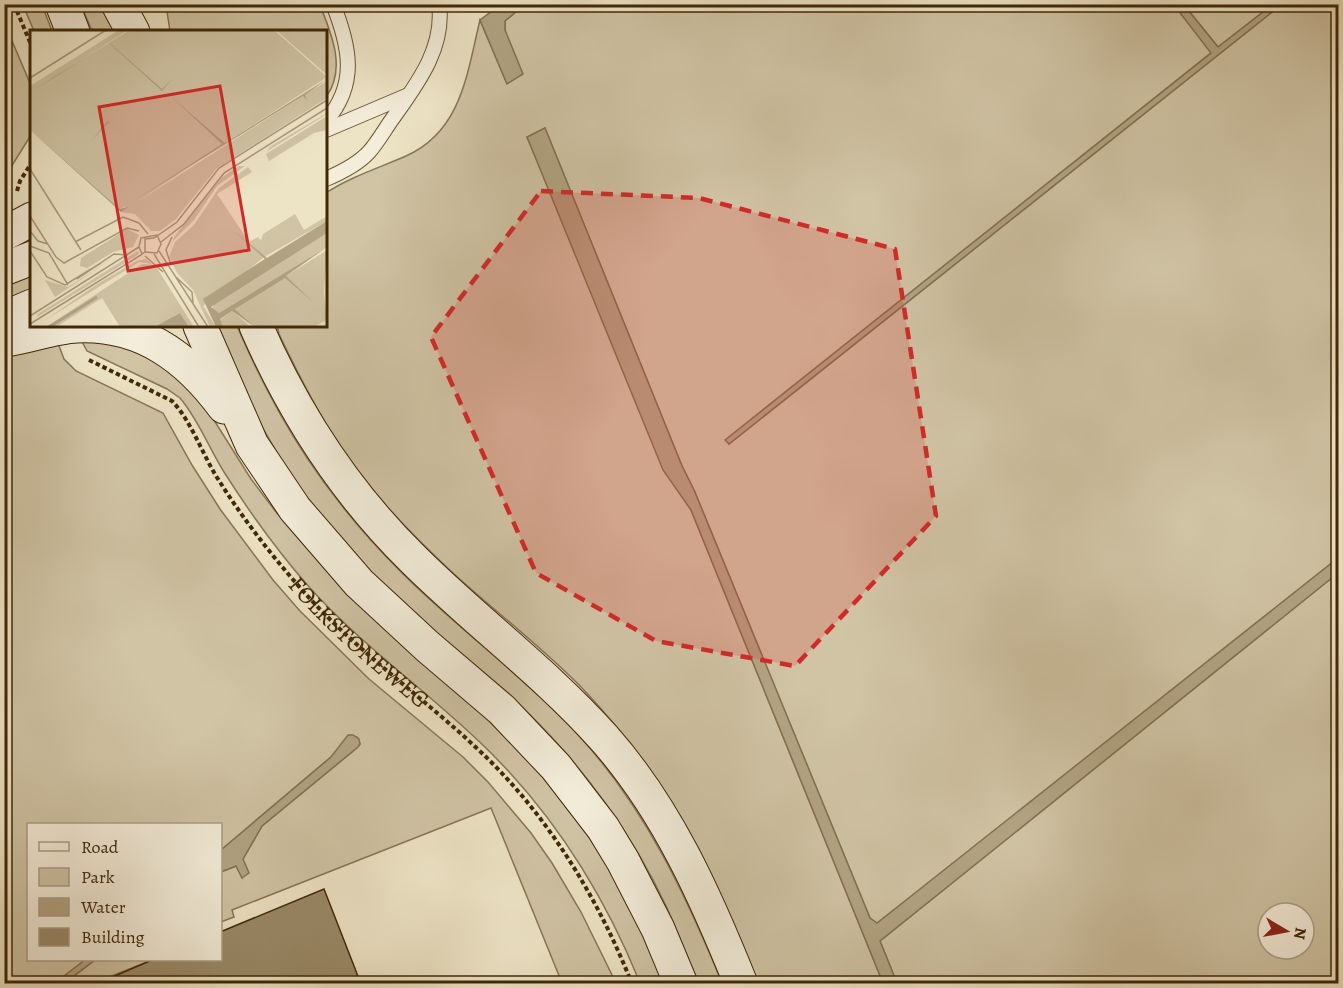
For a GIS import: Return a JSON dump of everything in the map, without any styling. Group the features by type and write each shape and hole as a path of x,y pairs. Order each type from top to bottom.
{"street":[{"path":"62,4 72,30"},
{"path":"4,234 30,220"},
{"path":"4,269 30,259"},
{"path":"4,318 30,307"},
{"path":"4,340 67,327 96,327 130,333 151,341 172,353 209,387 252,445"},
{"name":"FOLKSTONEWEG","path":"200,327 252,445 295,508 340,562 400,622 509,717 556,767 603,828 642,895 681,984"},
{"path":"256,327 281,381 304,421 336,471 360,502 412,558 562,693 624,764 648,797 688,864 741,984"}],"lane":[{"path":"327,119 344,93 348,65 343,31 333,4"},
{"path":"327,178 355,163 369,152 414,88 437,43 440,30 439,4"},
{"path":"327,130 404,98 414,88"}],"path":[{"path":"14,4 30,42"},
{"name":"FOLKSTONEWEG","path":"67,327 78,352 86,358 172,401 181,411 218,478 242,514 304,593 376,663 475,747 516,791 549,832 577,873 606,923 632,984"}],"highlighted area":[{"path":"541,191 699,198 895,249 936,516 795,666 656,641 536,573 431,337"}],"green space":[{"path":"23,5 42,5 52,30 34,30"},
{"path":"81,5 106,5 117,30 92,30"},
{"path":"166,5 320,5 335,51 335,75 332,86 327,95 327,30 170,30"},
{"path":"524,5 1174,5 1212,52 726,440 729,444 1281,5 1338,5 1338,558 877,924 870,918 694,490 682,466 545,128 527,137 691,510 883,983 758,983 705,865 685,828 639,756 613,722 568,674 454,574 409,531 381,500 333,436 279,334 277,327 327,327 327,192 355,177 406,156 425,145 439,132 451,116 466,80 480,20 507,84 505,21"},
{"path":"1184,5 1272,5 1218,47"},
{"path":"4,22 30,83 30,137 5,177"},
{"path":"27,272 30,279 30,297 5,308 5,281"},
{"path":"211,327 237,327 270,395 307,458 350,517 375,545 424,594 559,715 603,764 625,793 662,854 694,917 722,983 698,983 667,908 639,854 605,803 567,754 512,697 415,615 353,553 302,492 247,399"},
{"path":"56,338 64,359 76,371 163,413 220,509 273,580 300,611 369,679 463,757 488,782 531,833 581,912 616,983 562,983 491,808 232,910 234,917 222,922 222,872 236,866 242,877 243,859 262,826 358,747 360,744 357,737 350,735 331,757 222,849 222,823 27,823 27,961 84,961 55,983 5,984 5,350"},
{"path":"80,338 109,342 147,356 188,385 207,409 251,479 276,512 348,595 480,712 543,775 585,831 606,864 638,924 664,983 640,983 612,921 595,890 558,832 515,778 469,732 353,631 298,574 244,502 180,398 167,389 87,351"},
{"path":"1338,573 1338,983 897,983 880,941"},
{"path":"94,961 149,961 94,983 64,984"}],"water":[{"path":"500,5 524,5 505,21 505,30 523,74 507,84 480,20"},
{"path":"1174,5 1184,5 1218,47 1272,5 1281,5 729,444 725,440 1211,53"},
{"path":"545,128 682,466 694,490 870,918 877,923 1338,558 1338,573 880,941 897,983 883,983 691,510 663,470 527,137"},
{"path":"348,735 359,739 358,747 262,826 243,859 249,873 242,878 236,866 222,872 222,849 331,757"},
{"path":"84,961 94,961 64,983 55,983"}],"building":[{"path":"324,889 361,984 96,984 150,961 222,961 222,931"}]}
